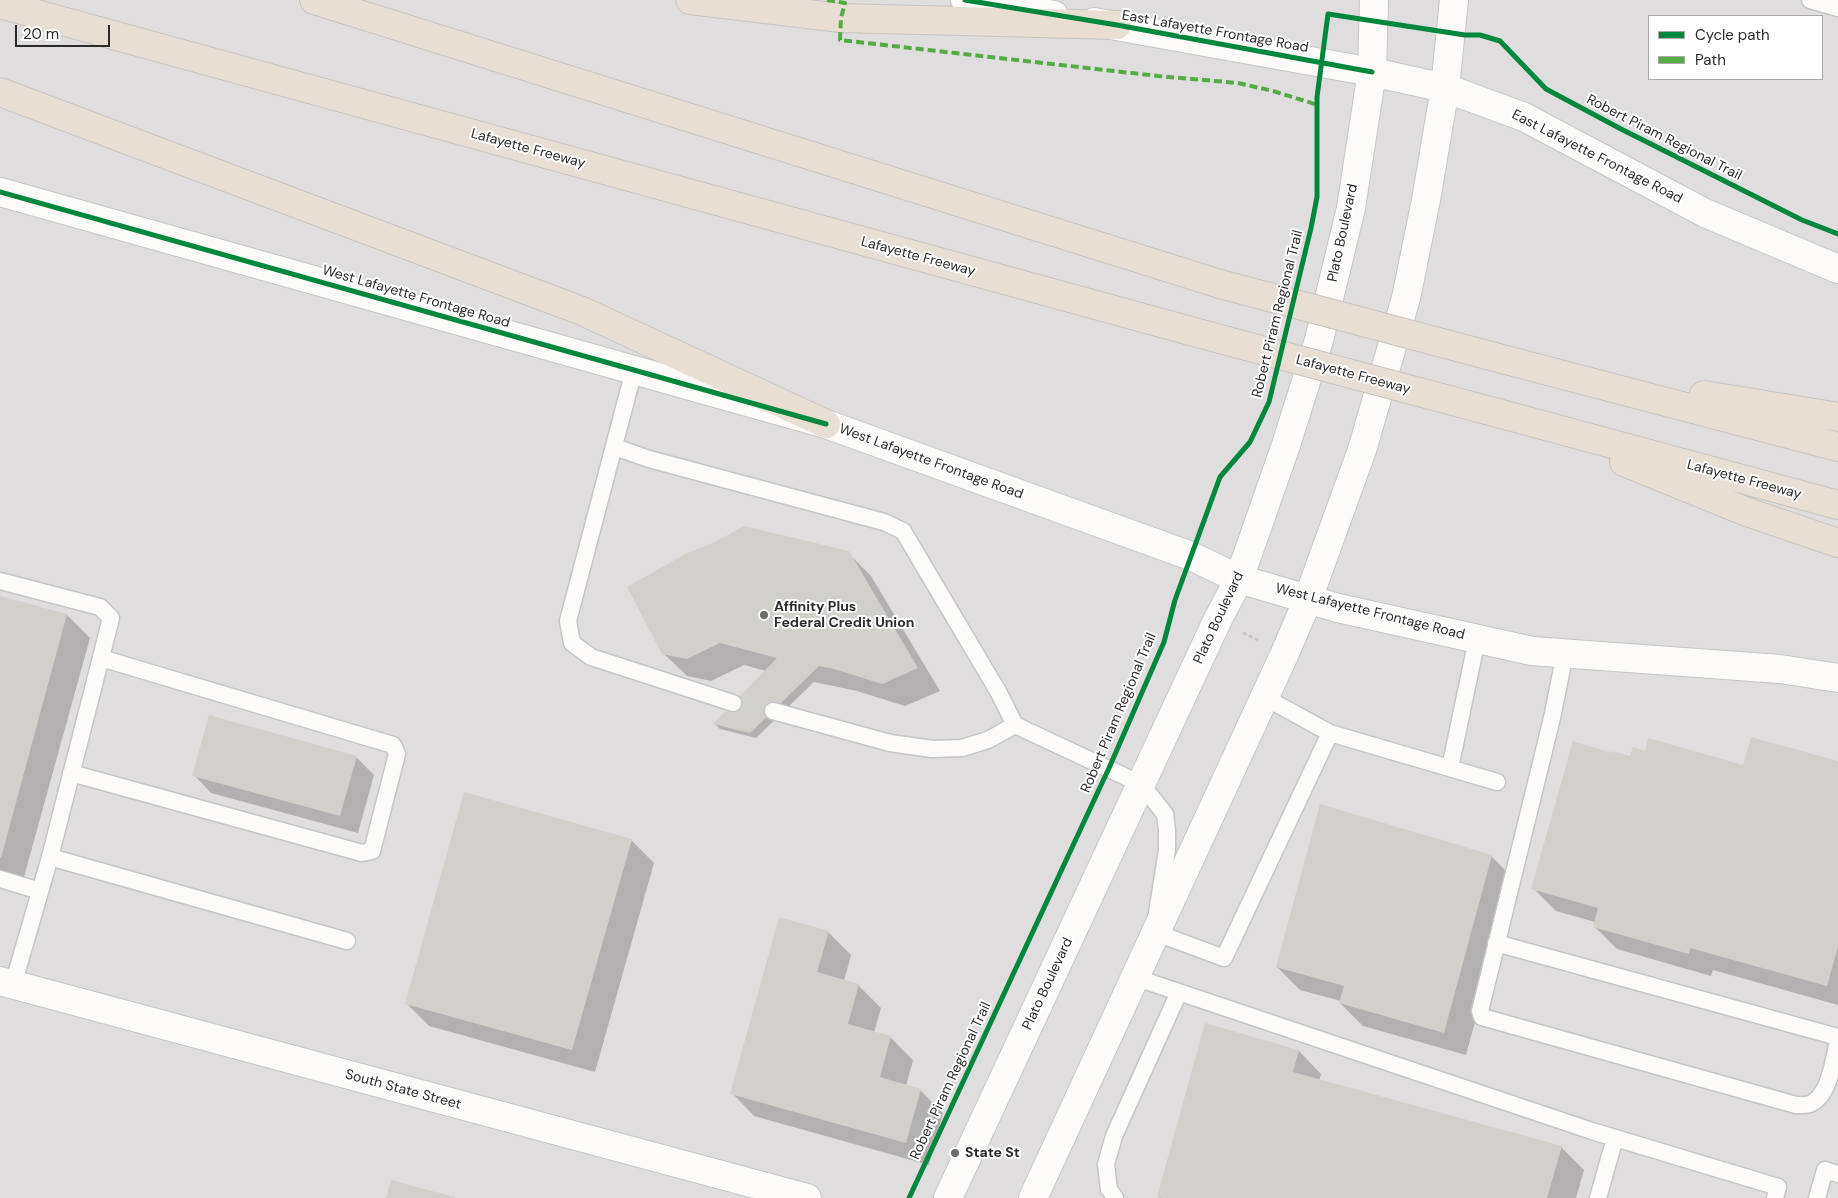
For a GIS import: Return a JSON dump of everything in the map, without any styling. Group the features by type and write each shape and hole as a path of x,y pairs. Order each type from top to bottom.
{"highway":[{"path":"314,0 1220,284 1838,447"},
{"path":"690,0 841,18 1116,25"},
{"name":"Lafayette Freeway","path":"0,4 1204,335 1838,505"},
{"path":"0,92 582,311 826,424"},
{"path":"1541,369 1838,417"},
{"path":"1528,422 1695,492 1838,543"}],"main road":[{"name":"East Lafayette Frontage Road","path":"965,0 1116,25 1372,72 1445,88 1524,117 1705,213 1838,269"},
{"name":"Plato Boulevard","path":"948,1198 1239,579 1286,445 1319,340 1351,208 1372,72 1374,0"},
{"path":"1033,1198 1308,599 1362,450 1406,298 1426,200 1445,88 1454,0"},
{"name":"West Lafayette Frontage Road","path":"0,192 826,424 1190,556 1239,579 1338,608 1532,651 1780,669 1838,678"},
{"name":"South State Street","path":"7,983 807,1198"}],"lane":[{"path":"1810,0 1838,8"},
{"path":"634,370 568,621 572,643 591,657 733,703"},
{"path":"615,447 649,459 884,522 903,531 999,693 1015,725 1141,784 1164,814 1167,831 1167,850 1154,932 1224,958 1330,733"},
{"path":"0,581 100,607 111,618 50,857 40,891 7,983"},
{"path":"1450,768 1477,639"},
{"path":"1565,653 1552,718 1480,1011 1482,1017 1796,1106 1811,1104 1820,1096 1826,1085 1838,1042"},
{"path":"71,773 362,852 372,850 397,754 393,745 100,658"},
{"path":"1264,697 1330,733 1497,782"},
{"path":"773,711 890,743 932,749 962,748 988,740 1015,725"},
{"path":"50,857 347,941"},
{"path":"0,879 40,891"},
{"path":"1496,943 1838,1037"},
{"path":"1134,977 1615,1138 1778,1187 1775,1198"},
{"path":"1115,1198 1109,1190 1106,1164 1111,1146 1179,992"},
{"path":"1598,1198 1615,1138"},
{"path":"1817,1198 1825,1170 1838,1174"}],"path":[{"path":"1239,631 1262,642"}],"shaded area":[{"path":"0,0 1838,0 1838,1198 0,1198"}],"building":[{"name":"Affinity Plus Federal Credit Union","path":"744,526 849,551 918,668 882,684 819,666 750,733 713,724 777,658 720,643 687,659 662,654 627,587 685,554 715,542"},
{"path":"0,596 67,614 1,858 0,858"},
{"path":"209,715 357,756 340,816 192,776"},
{"path":"1751,737 1838,761 1838,947 1827,986 1690,948 1689,954 1593,927 1598,908 1531,889 1573,741 1612,753 1612,751 1630,756 1633,747 1645,751 1648,738 1743,765"},
{"path":"464,792 632,839 572,1050 405,1004"},
{"path":"1320,804 1492,855 1444,1033 1339,1003 1344,986 1276,967"},
{"path":"779,917 829,931 817,972 859,984 848,1024 891,1036 880,1077 921,1089 906,1143 730,1094"},
{"path":"1205,1023 1299,1050 1293,1072 1562,1146 1547,1198 1157,1197"},
{"path":"391,1180 454,1197 454,1198 386,1198"}],"marked path":[{"path":"827,0 845,3 841,18 840,40 1158,76 1238,83 1273,91 1318,105"}],"cycle path":[{"path":"965,0 1117,25 1372,72"},
{"name":"Robert Piram Regional Trail","path":"909,1198 1109,768 1164,642 1175,600 1220,477 1250,442 1269,402 1317,197 1317,97 1328,14 1465,35 1480,35 1500,41 1546,89 1802,220 1838,234"},
{"path":"0,192 826,424"}],"place":[{"name":"Affinity Plus Federal Credit Union","path":"764,615"},
{"name":"State St","path":"955,1153"}]}
